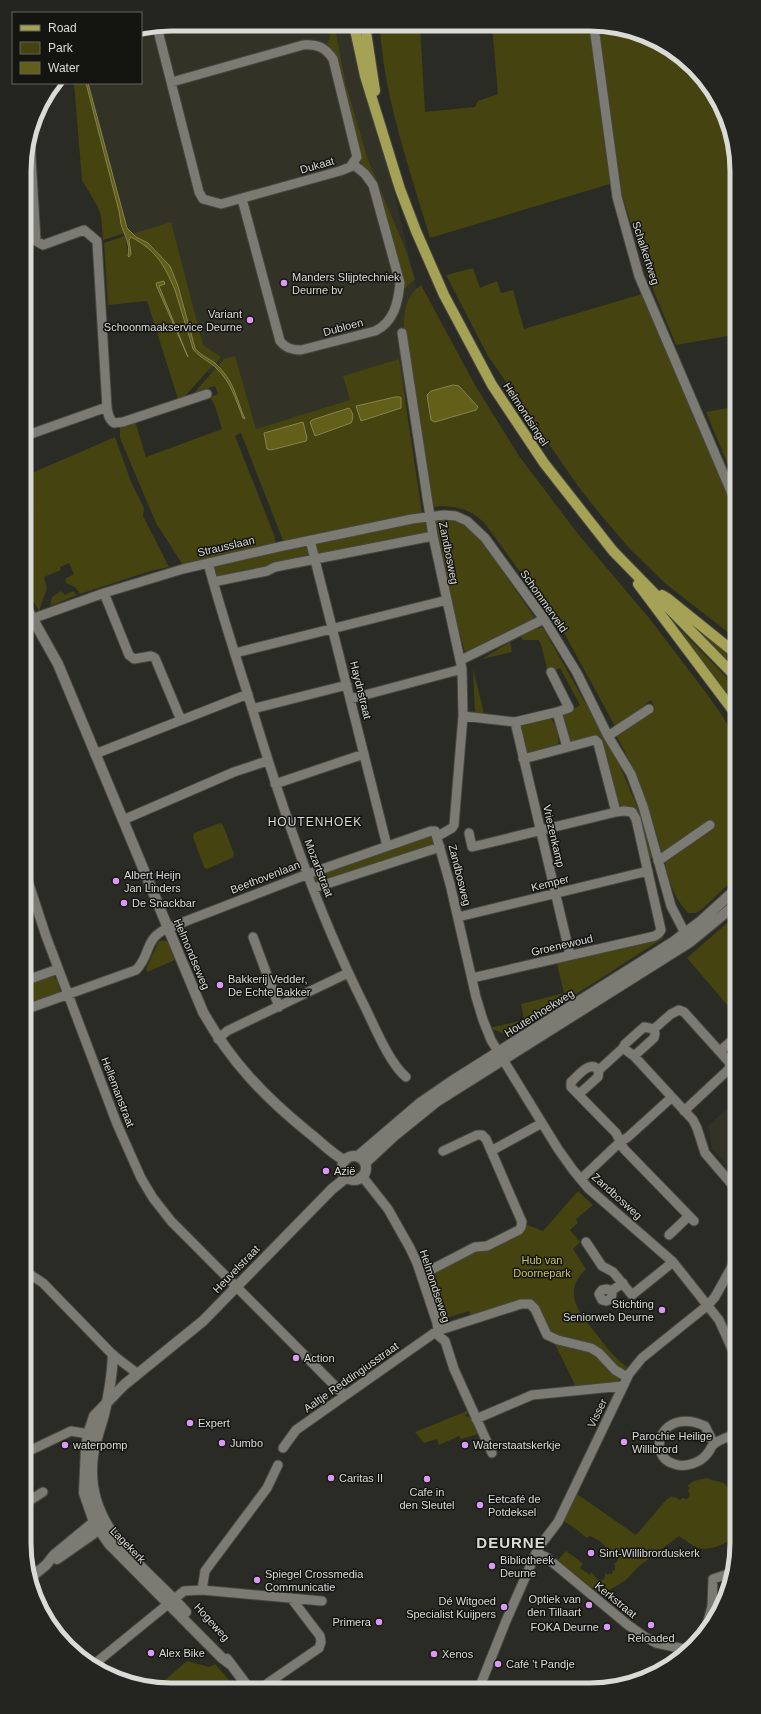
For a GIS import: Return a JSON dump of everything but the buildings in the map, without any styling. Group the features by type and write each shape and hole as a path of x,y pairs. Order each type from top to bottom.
{"main road":[{"name":"Helmondsingel","path":"355,31 365,76 379,117 400,189 416,231 439,284 469,343 500,398 540,457 613,551 730,671"},
{"name":"Helmondsingel","path":"366,31 379,117"},
{"path":"613,551 730,707"},
{"path":"651,590 667,598 730,649"}],"street":[{"name":"Schalkertweg","path":"595,31 617,197 639,276 730,489"},
{"name":"Dukaat","path":"158,32 200,196 212,203 221,204 340,171 350,167 353,164"},
{"path":"172,82 303,45 311,44 322,47 333,59 357,157 353,164"},
{"path":"31,160 36,241 43,245 84,230 97,241 107,407 109,417 114,423 123,422 207,394"},
{"name":"Dubloen","path":"242,199 282,344 290,349 301,350 375,331 383,327 390,319 399,297 400,283 373,185 353,164"},
{"name":"Zandbosweg","path":"402,333 433,536 462,664 463,716 454,825 452,828 438,836 483,1020 487,1032 558,1149 581,1179 606,1204 673,1262 708,1305 730,1339"},
{"path":"31,434 107,407"},
{"name":"Schommerveld","path":"430,516 444,515 461,518 478,530 544,619 577,673 608,736 630,774 643,806 671,906 688,938"},
{"name":"Strausslaan","path":"31,620 143,580 208,563 310,540 430,516"},
{"path":"213,582 315,559 433,536"},
{"name":"Haydnstraat","path":"310,540 387,846"},
{"name":"Mozartstraat","path":"208,563 267,761 308,874 348,973 386,1049 400,1072 406,1077"},
{"path":"104,593 128,655 134,659 151,656 156,658 181,720"},
{"path":"235,653 447,600"},
{"path":"350,699 462,664 544,619"},
{"name":"Helmondseweg","path":"31,622 58,664 203,1012 218,1039 247,1076 276,1105 344,1160"},
{"path":"463,716 515,722 569,708 551,672"},
{"path":"252,709 347,685"},
{"path":"95,754 248,694"},
{"path":"608,736 649,709"},
{"path":"557,712 567,747"},
{"name":"Vriezenkamp","path":"515,722 570,955"},
{"path":"523,759 596,740 616,812"},
{"path":"275,784 364,754"},
{"path":"123,820 234,772 267,761"},
{"path":"469,833 472,847 616,812 629,812 634,815 648,871"},
{"path":"658,861 710,825"},
{"name":"Beethovenlaan","path":"31,1008 136,970 143,962 149,943 157,933 168,928 308,874 433,830 438,836"},
{"path":"314,888 440,847"},
{"name":"Kemper","path":"458,917 648,871"},
{"name":"Groenewoud","path":"472,978 660,933 661,927 648,871"},
{"name":"Hellemanstraat","path":"31,890 58,970 117,1124 141,1178 153,1198 171,1221 344,1396"},
{"name":"Houtenhoekweg","path":"688,938 701,921 730,895"},
{"name":"Houtenhoekweg","path":"362,1160 436,1102 501,1056 688,938 730,908"},
{"path":"253,938 278,1007"},
{"path":"31,979 58,970"},
{"path":"218,1039 227,1031 348,973"},
{"path":"654,1029 671,1014 679,1010 684,1012 730,1063 729,1069 684,1111"},
{"path":"579,1094 598,1077 599,1070 644,1027 648,1026 654,1029"},
{"path":"634,1056 654,1038 654,1029"},
{"path":"720,1051 730,1042"},
{"path":"623,1048 634,1056 693,1120 706,1153 730,1182"},
{"path":"599,1070 592,1065 570,1084 616,1133 624,1149 692,1218 669,1236"},
{"path":"581,1179 620,1142 628,1137 672,1098"},
{"path":"491,1151 542,1123"},
{"path":"420,1275 475,1247 487,1246 519,1230 522,1227 522,1222 486,1140 482,1135 477,1135 443,1151"},
{"path":"353,1156 362,1160 366,1171 357,1179 348,1178 342,1172 344,1160 353,1156"},
{"name":"Helmondseweg","path":"362,1176 392,1215 410,1248 437,1323 437,1331 439,1336 445,1342 454,1369 492,1453"},
{"name":"Heuvelstraat","path":"138,1374 203,1321 332,1189 348,1178"},
{"path":"586,1242 602,1266 613,1272 632,1295 673,1262"},
{"name":"Visser","path":"481,1683 536,1553 558,1522 628,1377 642,1358 708,1305 715,1297 730,1270"},
{"path":"31,1275 43,1283 113,1354 138,1374"},
{"path":"611,1291 622,1283"},
{"name":"Aaltje Reddingiusstraat","path":"283,1448 296,1430 437,1331 521,1304 530,1304 535,1309 547,1335 558,1340 591,1348 599,1353 615,1370 628,1377"},
{"path":"106,1403 113,1354"},
{"name":"Lagekerk","path":"138,1374 124,1385 94,1416 88,1434 84,1493 100,1526 113,1536 172,1601"},
{"path":"476,1419 532,1395 623,1386"},
{"name":"Lagekerk","path":"100,1526 98,1506 92,1477 96,1440 106,1403"},
{"path":"714,1444 705,1426 691,1421 678,1421 672,1424 660,1438 663,1455 671,1463 678,1465 691,1464 701,1459 714,1444 730,1437"},
{"path":"31,1450 71,1431 88,1434"},
{"path":"202,1590 205,1571 267,1488 278,1466"},
{"path":"31,1499 43,1492"},
{"path":"35,1574 46,1565 62,1556 100,1526"},
{"path":"46,1565 54,1555 100,1526"},
{"name":"Kerkstraat","path":"536,1553 546,1557 628,1625 645,1637 656,1643 681,1648"},
{"path":"709,1615 712,1606 713,1579 726,1575"},
{"path":"97,1662 184,1591 202,1590 322,1601"},
{"path":"268,1683 320,1648 320,1636 291,1598"},
{"name":"Hogeweg","path":"172,1601 225,1654 230,1664 245,1683"}],"shaded area":[{"path":"171,31 356,31 424,320 464,377 258,449 230,387 182,355 106,203 83,84 142,84 142,34"},
{"path":"730,1106 730,1174 725,1169 728,1166 712,1148 708,1126"}],"green space":[{"path":"330,31 336,31 345,81 368,160 405,248 415,279 403,290 374,179 362,165 359,157 336,61 332,50 327,44 330,37"},
{"path":"380,31 420,31 425,112 475,107 478,101 498,94 492,31 590,31 610,184 430,238 399,135 387,83"},
{"path":"600,32 635,38 652,45 668,55 689,72 701,86 719,117 729,153 730,171 730,336 676,345 648,277 622,195"},
{"path":"74,84 86,84 121,224 125,233 103,240 101,216 98,207 82,180"},
{"path":"171,222 203,345 221,357 215,364 198,352 195,348 178,286 170,266 132,234"},
{"path":"125,236 128,253 131,254 129,240 131,237 153,253 161,263 173,285 193,350 213,365 185,396 178,399 147,301 108,305 104,243"},
{"path":"473,268 480,288 497,281 501,293 513,290 524,329 642,294 730,497 730,634 666,584 630,549 600,514 578,486 488,356 446,275"},
{"path":"421,285 475,385 519,456 578,534 649,618 707,694 730,729 730,883 696,913 688,913 679,902 671,884 665,864 666,861 712,830 708,825 662,853 643,792 624,749 616,735 655,709 651,700 616,728 563,631 486,525 469,511 448,506 433,507 404,329 406,305"},
{"path":"235,356 256,429 350,400 343,376 399,359 422,513 284,543 241,433 235,436 274,535 276,545 183,565 156,523 120,438 120,425 135,421 146,457 222,429 215,406 210,397 218,394 215,386 194,393 224,359"},
{"path":"730,408 730,470 706,412"},
{"path":"115,437 131,482 144,508 143,516 169,567 150,571 80,594 75,587 66,583 65,579 74,574 69,563 60,567 61,570 44,577 47,588 39,611 31,597 31,473"},
{"path":"439,517 457,521 469,528 480,539 535,620 467,653 465,652 453,609 434,523"},
{"path":"421,520 427,524 428,532 321,555 317,553 315,546 318,541"},
{"path":"305,544 310,547 309,557 218,576 215,574 213,568 216,563"},
{"path":"61,591 65,595 73,591 77,595 50,606 52,597"},
{"path":"655,604 730,681 730,703"},
{"path":"694,627 730,654 730,662"},
{"path":"543,628 546,633 617,759 641,816 653,855 651,859 649,859 639,813 631,808 622,807 618,802 601,739 595,737 572,743 570,742 563,716 580,705 560,668 548,673 541,644 538,640 523,640 519,635"},
{"path":"510,642 512,652 482,659"},
{"path":"473,669 484,713 475,712"},
{"path":"550,718 557,730 558,745 529,752 525,750 520,724"},
{"path":"220,823 223,825 234,854 232,858 207,869 204,867 193,837 194,833"},
{"path":"432,836 436,846 315,886 311,876"},
{"path":"730,920 730,1008 687,958"},
{"path":"665,937 511,1036 489,1028 524,1020 521,1004 564,993 557,964"},
{"path":"163,940 168,942 175,960 147,972 146,969 158,942"},
{"path":"52,976 57,979 60,991 55,997 31,1005 31,984"},
{"name":"Hub van Doornepark","path":"578,1191 593,1205 576,1219 578,1223 570,1230 580,1242 573,1249 586,1269 578,1278 574,1295 576,1304 585,1320 611,1353 627,1367 616,1386 577,1389 555,1344 558,1340 553,1337 534,1301 471,1317 469,1311 443,1319 429,1274 525,1224 543,1231"},
{"path":"467,1411 468,1413 465,1415 466,1417 470,1416 478,1434 461,1439 459,1436 439,1445 437,1439 424,1443 415,1432"},
{"path":"706,1478 724,1483 730,1490 730,1540 720,1546 703,1549 698,1548 679,1536 638,1567 626,1580 601,1595 558,1560 566,1551 583,1564 580,1568 590,1575 591,1572 598,1580 603,1580 605,1573 608,1575 612,1574 613,1570 615,1571 615,1565 612,1564 616,1563 618,1556 608,1550 609,1548 607,1548 600,1541 590,1536 587,1538 564,1521 577,1494 636,1535 671,1496 680,1500 682,1498 687,1499 690,1495 688,1490 690,1488 687,1486 694,1481"},
{"path":"187,1661 209,1667 215,1664 232,1683 162,1683"}],"water":[{"path":"86,84 88,84 127,228 136,237 148,243 170,266 178,286 195,348 202,355 215,363 227,377 234,390 245,419 243,418 233,392 222,374 214,366 198,355 193,349 175,290 159,259 140,242 131,237 129,240 131,254 129,257 128,256 129,248 121,224"},
{"path":"164,281 165,284 159,286 188,357 157,287 156,283"},
{"path":"453,385 459,386 478,407 476,410 435,422 431,420 427,395 431,391"},
{"path":"395,397 401,398 401,408 361,421 356,406"},
{"path":"349,408 353,415 351,423 315,436 310,422 312,420"},
{"path":"303,422 307,438 306,441 271,450 267,449 264,433"}],"place":[{"name":"Manders Slijptechniek Deurne bv","path":"284,283"},
{"name":"Variant Schoonmaakservice Deurne","path":"250,320"},
{"name":"Albert Heijn Jan Linders","path":"116,881"},
{"name":"De Snackbar","path":"124,903"},
{"name":"Bakkerij Vedder, De Echte Bakker","path":"220,985"},
{"name":"Azië","path":"326,1171"},
{"name":"Stichting Seniorweb Deurne","path":"662,1310"},
{"name":"Action","path":"296,1358"},
{"name":"Expert","path":"190,1423"},
{"name":"Parochie Heilige Willibrord","path":"624,1442"},
{"name":"Jumbo","path":"222,1443"},
{"name":"waterpomp","path":"65,1445"},
{"name":"Waterstaatskerkje","path":"465,1445"},
{"name":"Caritas II","path":"331,1478"},
{"name":"Cafe in den Sleutel","path":"427,1479"},
{"name":"Eetcafé de Potdeksel","path":"480,1505"},
{"name":"Sint-Willibrorduskerk","path":"591,1553"},
{"name":"Bibliotheek Deurne","path":"492,1566"},
{"name":"Spiegel Crossmedia Communicatie","path":"257,1580"},
{"name":"Optiek van den Tillaart","path":"589,1605"},
{"name":"Dé Witgoed Specialist Kuijpers","path":"504,1607"},
{"name":"Primera","path":"379,1622"},
{"name":"Reloaded","path":"651,1625"},
{"name":"FOKA Deurne","path":"607,1627"},
{"name":"Alex Bike","path":"151,1653"},
{"name":"Xenos","path":"434,1654"},
{"name":"Café 't Pandje","path":"498,1664"}],"district":[{"name":"HOUTENHOEK","path":"315,822"},
{"name":"DEURNE","path":"511,1543"}]}
